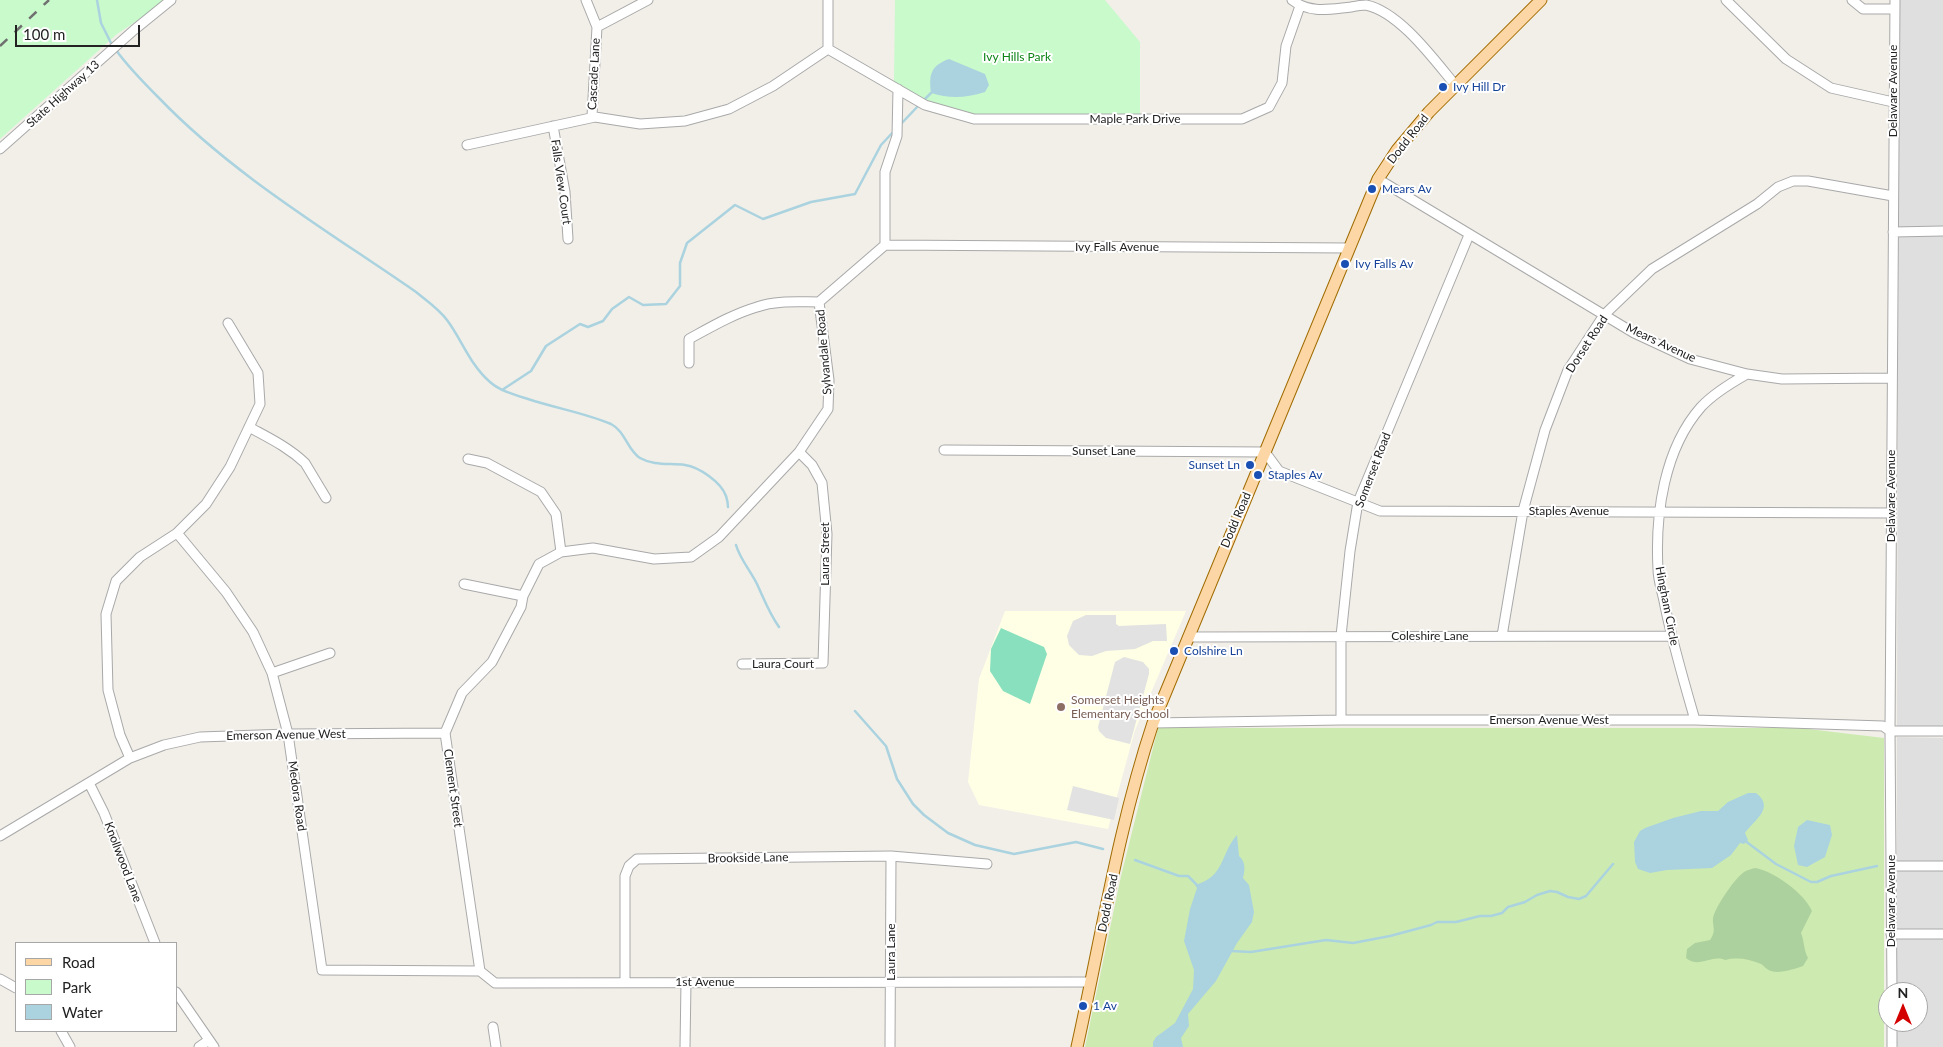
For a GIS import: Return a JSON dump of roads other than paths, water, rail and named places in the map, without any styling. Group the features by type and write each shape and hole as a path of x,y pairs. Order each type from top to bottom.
{"main road":[{"name":"Dodd Road","path":"1077,1047 1136,777 1153,723 1378,179 1397,150 1429,112 1541,0"}],"street":[{"name":"State Highway 13","path":"0,149 134,30 171,0"},
{"name":"Cascade Lane","path":"586,0 597,27 592,116 595,117"},
{"path":"597,27 648,0"},
{"path":"828,0 828,49"},
{"path":"1292,0 1300,6 1321,11 1365,5 1384,11 1419,41 1456,86"},
{"path":"1726,0 1786,59 1831,88 1893,102"},
{"path":"1852,0 1863,9 1894,4"},
{"name":"Delaware Avenue","path":"1892,982 1890,731 1894,4"},
{"name":"Maple Park Drive","path":"898,89 925,105 974,119 1242,118 1269,107 1282,83 1286,46 1300,6"},
{"path":"828,49 898,89 896,136 885,172 885,245"},
{"path":"467,144 595,117 640,124 685,121 729,109 773,86 828,49"},
{"name":"Falls View Court","path":"553,126 565,192 568,239"},
{"name":"Mears Avenue","path":"1378,179 1634,333 1690,359 1747,374 1782,379 1892,378"},
{"name":"Dorset Road","path":"1502,636 1523,511 1545,430 1568,370 1604,315 1652,269 1757,204 1778,187 1793,181 1808,181 1893,196"},
{"path":"1893,232 1943,232"},
{"name":"Somerset Road","path":"1341,720 1341,636 1350,551 1358,502 1469,235"},
{"name":"Ivy Falls Avenue","path":"885,245 1349,248"},
{"name":"Sylvandale Road","path":"523,596 539,564 561,552 593,548 654,559 691,557 719,537 799,452 828,409 829,380 819,302 885,245"},
{"path":"689,363 690,339 723,320 758,306 796,302 819,302"},
{"path":"130,758 120,735 108,690 106,614 116,582 140,557 177,533 206,504 230,467 260,404 258,373 228,323"},
{"name":"Hingham Circle","path":"1695,720 1671,636 1658,570 1659,511 1672,455 1685,428 1702,407 1722,389 1747,374"},
{"path":"249,427 290,449 305,463 326,498"},
{"name":"Sunset Lane","path":"944,450 1264,452"},
{"name":"Laura Street","path":"799,452 812,465 822,483 827,534 823,663"},
{"name":"Staples Avenue","path":"1264,452 1279,471 1380,511 1891,513"},
{"path":"468,459 487,462 541,492 556,514 561,552"},
{"name":"Medora Road","path":"177,533 226,592 248,624 272,673 288,734 322,970 480,970"},
{"path":"464,584 523,596"},
{"name":"Clement Street","path":"480,970 445,734 462,693 492,662 521,607 523,596"},
{"name":"Coleshire Lane","path":"1188,636 1671,636"},
{"path":"272,673 330,653"},
{"name":"Laura Court","path":"742,664 823,663"},
{"name":"Emerson Avenue West","path":"1153,723 1341,720 1695,720 1883,726 1890,731 1943,731"},
{"name":"Emerson Avenue West","path":"89,783 130,758 164,745 200,737 288,734 445,734"},
{"path":"0,836 89,783"},
{"name":"Knollwood Lane","path":"89,783 104,813 155,942"},
{"name":"Brookside Lane","path":"625,982 626,876 629,866 637,859 891,856 987,864"},
{"name":"Laura Lane","path":"890,1047 891,856"},
{"path":"1891,866 1943,866"},
{"path":"1891,934 1943,934"},
{"name":"1st Avenue","path":"480,970 495,983 1091,982"},
{"path":"0,979 15,987"},
{"path":"685,1047 686,982"},
{"path":"178,995 211,1044 199,1047"},
{"path":"493,1027 496,1047"},
{"path":"61,1032 70,1047"},
{"path":"1892,1032 1892,1047"}],"water":[{"path":"949,59 985,74 989,85 985,92 958,97 931,93 930,81 934,68"},
{"path":"1748,793 1756,793 1762,799 1763,809 1745,833 1748,840 1744,844 1740,843 1731,855 1712,868 1667,870 1650,873 1638,869 1635,862 1634,842 1640,831 1673,818 1701,811 1718,811 1728,802"},
{"path":"1807,820 1830,825 1832,835 1825,857 1807,867 1798,865 1794,846 1798,827"},
{"path":"1237,835 1239,856 1244,866 1243,878 1249,885 1254,912 1252,922 1237,943 1216,981 1188,1014 1189,1026 1181,1038 1183,1047 1153,1047 1156,1037 1175,1023 1193,989 1194,970 1184,941 1190,909 1197,888 1195,885 1205,881 1217,871"}],"waterway":[{"path":"97,0 101,23 112,45"},
{"path":"116,50 153,92 218,152 282,201 416,292 437,309 444,316 477,368 494,385 513,394 611,424 620,431 632,451 645,461 691,466 709,476 723,491 728,507"},
{"path":"923,101 931,93"},
{"path":"900,125 919,105"},
{"path":"502,390 531,371 546,346 580,324 588,327 603,321 612,309 629,297 643,305 666,304 680,286 680,263 687,243 735,205 763,219 811,202 855,194 881,145 895,130"},
{"path":"736,545 779,627"},
{"path":"855,711 886,746 897,779 913,804 948,833 975,845 1014,854 1076,842 1103,849"},
{"path":"1744,840 1776,864 1811,882 1877,866"},
{"path":"1135,860 1179,876 1188,876 1198,886"},
{"path":"1231,951 1251,952 1326,940 1353,943 1390,936 1437,922 1456,922 1480,916 1491,916 1502,913 1508,907 1550,891 1579,899 1586,896 1613,864"}],"railway":[{"path":"0,46 49,0"}],"place":[{"name":"Ivy Hill Dr","path":"1443,87"},
{"name":"Mears Av","path":"1372,189"},
{"name":"Ivy Falls Av","path":"1345,264"},
{"name":"Sunset Ln","path":"1250,465"},
{"name":"Staples Av","path":"1258,475"},
{"name":"Colshire Ln","path":"1174,651"},
{"name":"Somerset Heights Elementary School","path":"1061,707"},
{"name":"1 Av","path":"1083,1006"}],"park label":[{"name":"Ivy Hills Park","path":"1017,57"}]}
